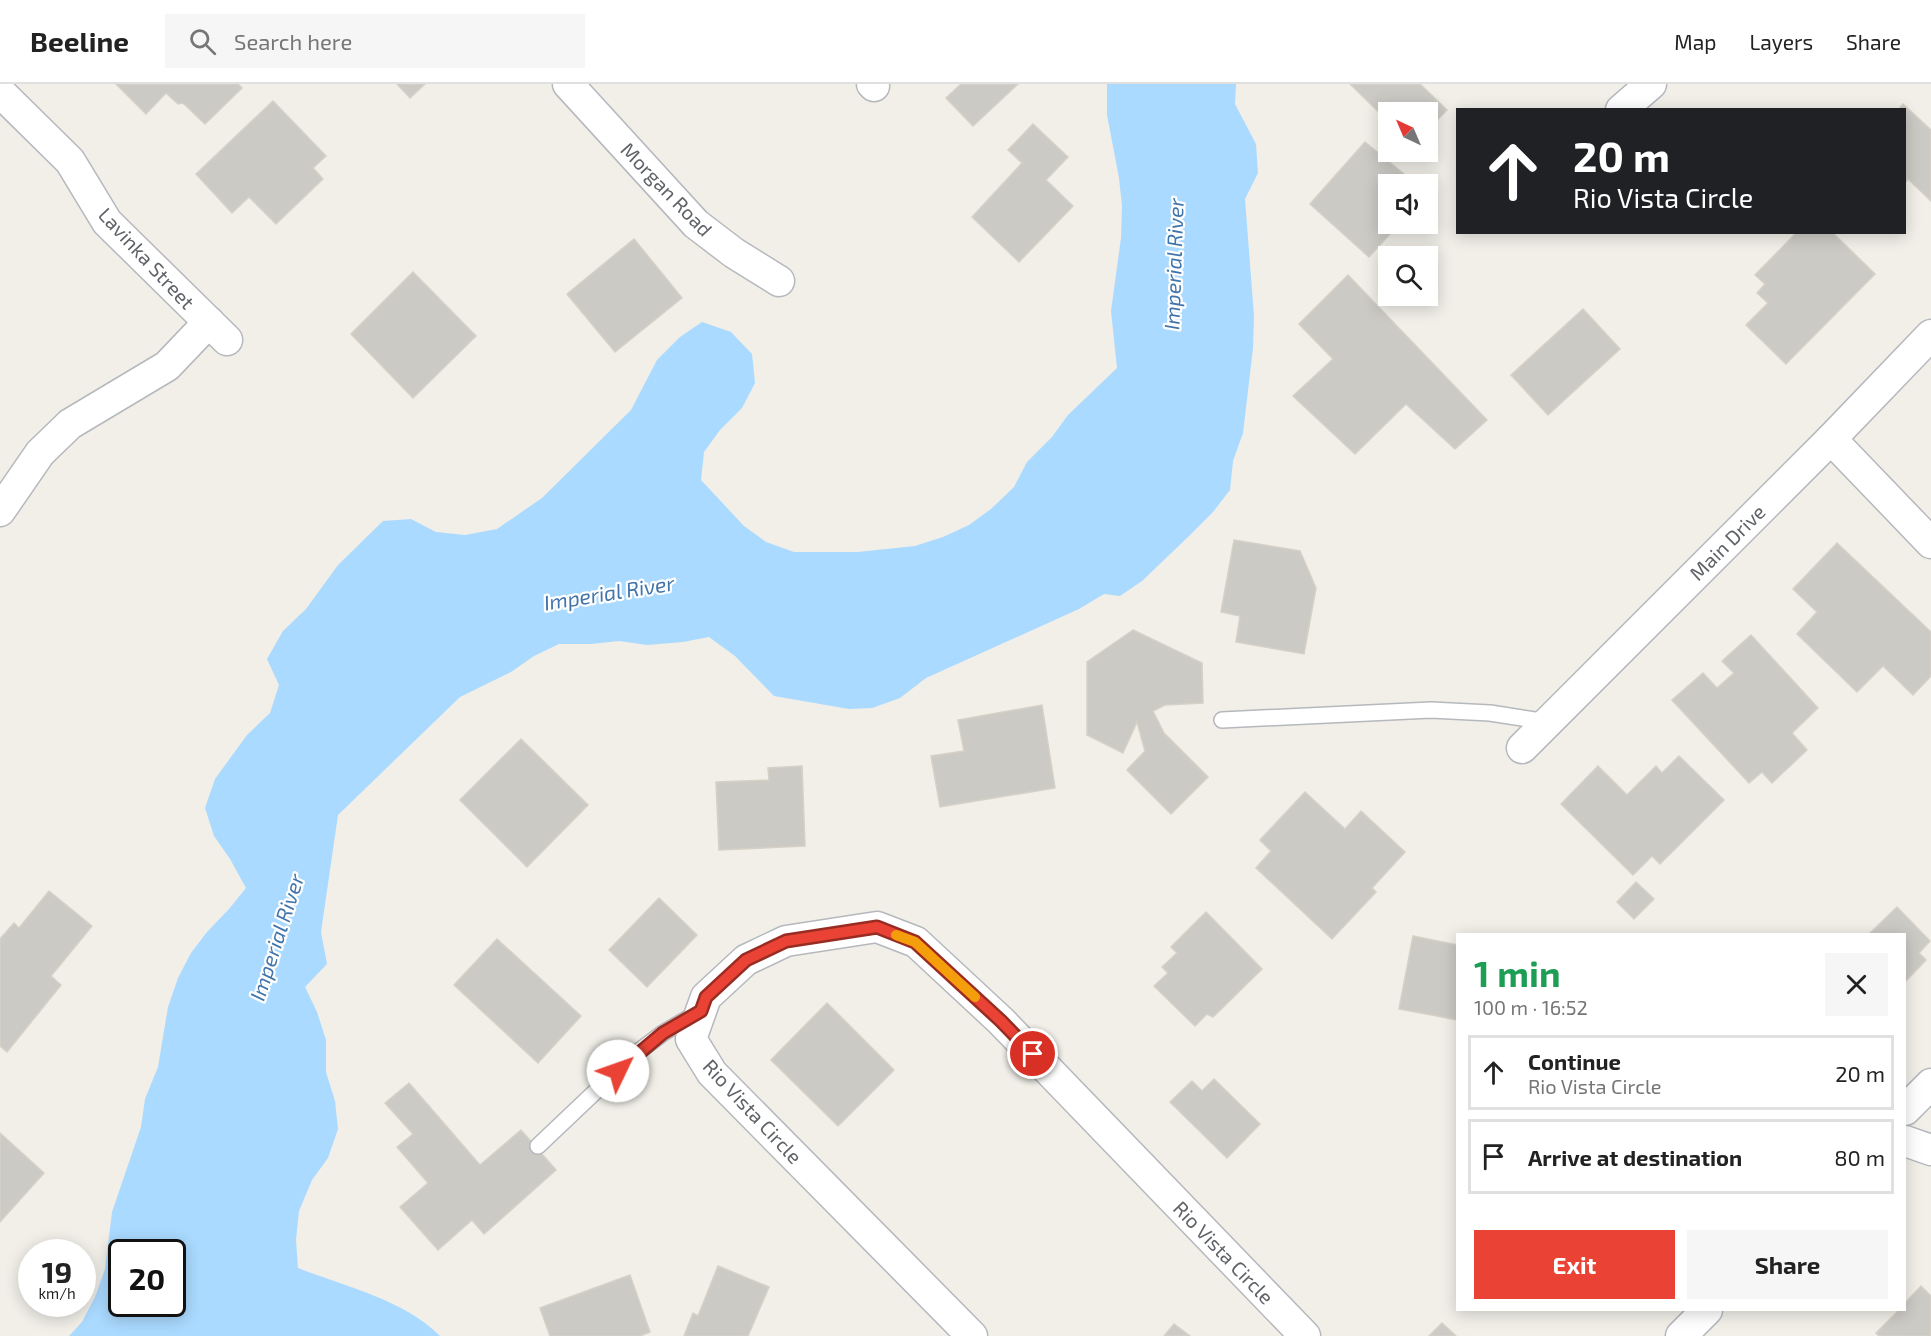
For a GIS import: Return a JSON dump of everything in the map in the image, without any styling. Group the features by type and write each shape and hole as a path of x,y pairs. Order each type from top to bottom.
{"street":[{"name":"Morgan Road","path":"568,84 696,224 734,253 779,281"},
{"path":"1623,108 1651,84"},
{"name":"Lavinka Street","path":"0,92 70,161 107,222 218,331 167,366 70,424 40,453 0,511"},
{"name":"Main Drive","path":"1522,748 1831,439 1931,335"},
{"path":"1831,439 1931,543"},
{"name":"Rio Vista Circle","path":"972,1336 712,1073 691,1039 706,997 746,960 786,941 877,927 915,942 1001,1021 1305,1336"},
{"path":"1906,1109 1931,1084"},
{"path":"1906,1141 1931,1150"},
{"path":"1681,1336 1706,1311"}],"lane":[{"path":"1222,720 1431,711 1490,713 1548,722"},
{"path":"538,1146 634,1055 663,1033 701,1011"}],"water":[{"name":"Imperial River","path":"1107,84 1236,84 1235,104 1256,144 1258,173 1245,199 1254,316 1253,348 1243,433 1233,461 1230,490 1213,512 1142,581 1120,596 1104,594 1079,609 926,678 900,698 872,708 849,709 774,696 735,656 709,637 647,645 619,641 559,644 534,656 511,672 460,697 338,815 321,932 327,964 305,987 317,1012 326,1040 326,1072 335,1101 338,1129 328,1158 312,1180 299,1211 296,1240 298,1268 392,1303 426,1323 440,1336 69,1336 85,1317 96,1317 96,1294 105,1269 108,1245 108,1317 186,1317 186,1239 109,1239 112,1212 141,1127 145,1099 158,1067 168,1007 178,978 191,953 246,888 214,836 205,808 215,779 247,735 270,713 279,685 267,659 283,631 306,609 338,565 383,521 411,519 436,532 465,535 497,529 542,498 631,410 657,360 680,337 702,322 731,332 752,354 755,383 742,408 720,430 704,452 701,480 744,526 766,542 794,552 858,552 915,546 969,525 991,509 1014,487 1027,462 1052,437 1068,415 1117,368 1111,311 1121,238 1122,206 1107,115"}],"building":[{"path":"116,84 238,84 242,88 205,124 183,103 178,104 166,93 146,114"},
{"path":"397,84 425,84 410,98"},
{"path":"961,84 1018,84 973,126 946,98"},
{"path":"1350,84 1420,84 1447,110 1438,119 1438,102 1378,102 1378,111"},
{"path":"273,101 326,156 313,168 323,179 276,224 249,197 232,213 196,174"},
{"path":"1903,104 1931,130 1931,201 1908,179 1906,182 1906,108 1900,108"},
{"path":"1033,124 1068,157 1046,180 1073,206 1019,262 972,217 1022,163 1008,150"},
{"path":"1365,142 1378,153 1378,162 1389,162 1404,174 1378,174 1378,234 1390,234 1369,257 1310,204"},
{"path":"1795,234 1834,234 1875,274 1786,364 1746,325 1768,303 1757,293 1765,284 1755,275"},
{"path":"634,239 682,298 615,352 567,294"},
{"path":"413,272 476,336 413,398 351,334"},
{"path":"1348,275 1487,420 1455,449 1406,404 1355,454 1293,396 1333,359 1299,324"},
{"path":"1583,309 1620,349 1548,415 1511,375"},
{"path":"1234,540 1300,551 1316,588 1304,654 1236,642 1240,616 1221,612"},
{"path":"1837,543 1931,632 1931,676 1913,695 1883,666 1857,692 1797,634 1817,612 1793,589"},
{"path":"1133,630 1202,663 1203,703 1165,705 1153,711 1164,733 1208,777 1171,814 1127,770 1145,751 1137,722 1123,753 1087,735 1087,662"},
{"path":"1751,635 1818,708 1792,733 1807,750 1772,783 1762,772 1749,783 1672,700 1703,673 1717,688 1734,673 1722,661"},
{"path":"1042,705 1055,788 940,807 931,756 964,751 958,720"},
{"path":"521,739 588,805 527,867 460,800"},
{"path":"1679,756 1724,800 1660,864 1652,856 1633,875 1561,804 1598,766 1627,795 1656,766 1662,773"},
{"path":"802,766 805,846 719,850 716,782 769,780 768,768"},
{"path":"1305,792 1345,829 1361,811 1405,852 1372,888 1376,892 1332,939 1256,868 1271,851 1260,840"},
{"path":"1636,882 1654,899 1634,919 1617,902"},
{"path":"49,891 92,926 51,976 61,985 7,1052 0,1046 0,939 14,923 19,928"},
{"path":"659,898 697,935 647,987 609,950"},
{"path":"1897,907 1930,941 1919,953 1926,960 1906,981 1906,933 1870,933"},
{"path":"1206,912 1262,969 1213,1017 1207,1014 1195,1026 1154,986 1168,973 1162,967 1177,953 1171,947"},
{"path":"1413,936 1456,945 1456,1020 1399,1009"},
{"path":"497,939 581,1016 538,1063 454,985"},
{"path":"827,1003 894,1070 838,1126 771,1060"},
{"path":"1214,1079 1260,1124 1227,1158 1170,1102 1192,1081 1202,1091"},
{"path":"409,1083 480,1165 521,1130 556,1170 484,1234 472,1220 438,1250 400,1207 428,1183 397,1147 413,1134 385,1103"},
{"path":"0,1133 44,1173 0,1222"},
{"path":"718,1266 769,1287 748,1336 684,1336 693,1313 698,1316"},
{"path":"630,1275 650,1332 640,1336 550,1336 540,1308"},
{"path":"1921,1286 1931,1296 1931,1336 1879,1336 1876,1333 1898,1311 1906,1311 1906,1302"},
{"path":"1442,1323 1456,1336 1429,1336"},
{"path":"1174,1324 1190,1336 1164,1336"}],"slow traffic":[{"path":"896,935 915,942 975,997"}],"route":[{"path":"618,1071 634,1055 663,1033 701,1011 706,997 746,960 786,941 877,927 915,942 1001,1021 1033,1054"}]}
